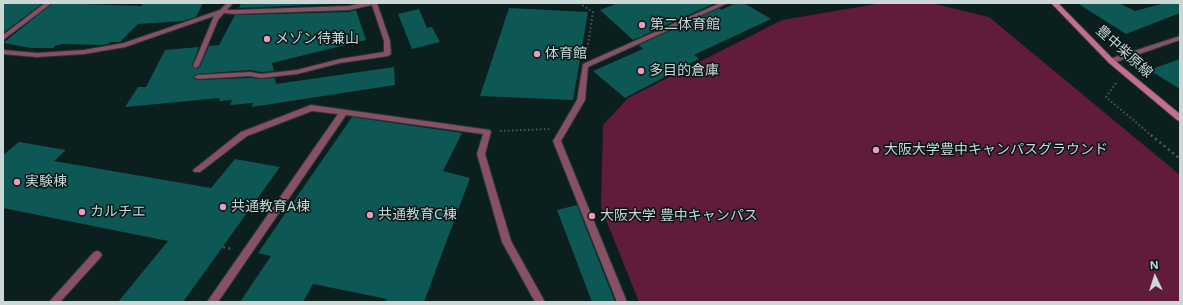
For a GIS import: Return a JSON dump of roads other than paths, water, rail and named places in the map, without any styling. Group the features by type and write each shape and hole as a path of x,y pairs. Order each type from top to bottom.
{"street":[{"path":"3,38 49,3"},
{"path":"196,66 215,19 230,3"},
{"path":"3,52 37,55 84,52 125,45 223,10 234,12 349,8 373,3 387,41 388,54 340,61 297,72 261,76 250,74 198,77"},
{"path":"622,302 556,141 581,100 585,66 725,3"},
{"name":"豊中柴原線","path":"1054,3 1111,61 1180,118"},
{"path":"1111,61 1180,38"},
{"path":"197,170 244,134 311,108 487,132 481,154 507,242 540,302"},
{"path":"212,302 344,112"},
{"path":"54,302 97,255"}],"place":[{"name":"第二体育館","path":"642,25"},
{"name":"メゾン待兼山","path":"267,39"},
{"name":"体育館","path":"537,54"},
{"name":"多目的倉庫","path":"641,71"},
{"name":"大阪大学豊中キャンパスグラウンド","path":"876,150"},
{"name":"実験棟","path":"17,182"},
{"name":"共通教育A棟","path":"223,207"},
{"name":"カルチエ","path":"82,212"},
{"name":"共通教育C棟","path":"370,215"},
{"name":"大阪大学 豊中キャンパス","path":"592,216"}]}
